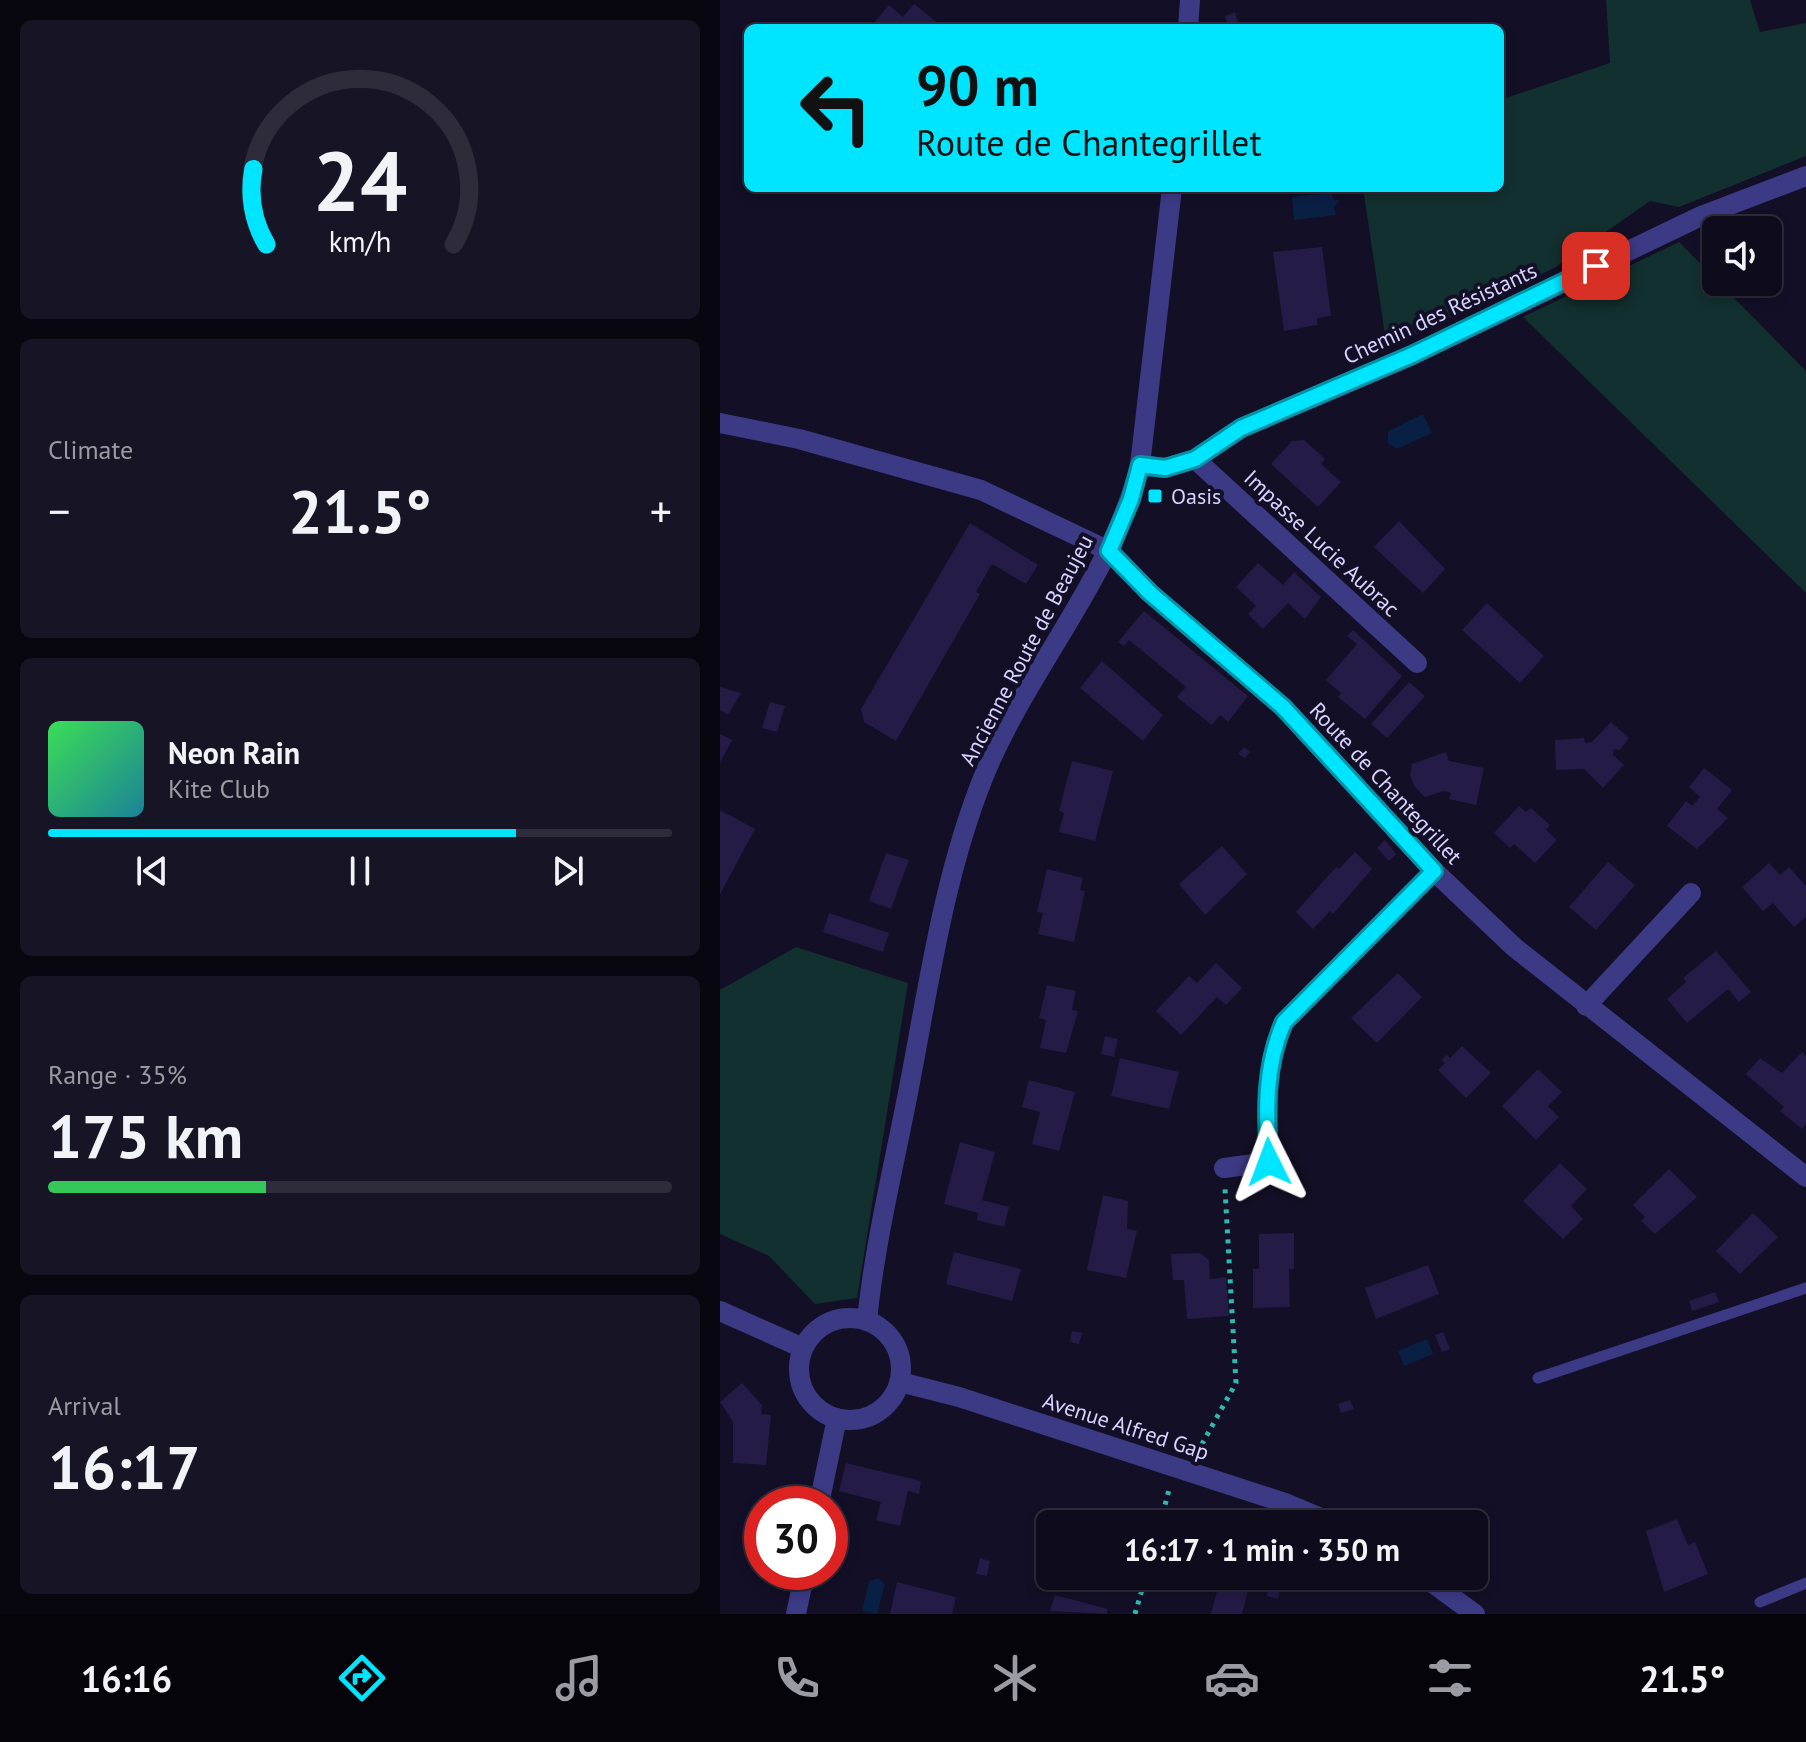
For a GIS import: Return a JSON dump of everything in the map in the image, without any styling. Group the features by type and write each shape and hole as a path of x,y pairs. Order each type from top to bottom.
{"street":[{"path":"1188,24 1190,0"},
{"name":"Chemin des Résistants","path":"1140,465 1165,468 1195,459 1241,428 1412,355 1701,216 1806,176"},
{"name":"Ancienne Route de Beaujeu","path":"867,1321 945,900 983,777 1031,684 1109,551 1131,499 1140,465 1172,192"},
{"name":"Route de Chantegrillet","path":"720,423 799,439 981,490 1109,551 1150,593 1283,707 1434,871 1514,947 1806,1177"},
{"name":"Impasse Lucie Aubrac","path":"1195,459 1417,663"},
{"path":"1224,1168 1269,1162 1266,1103 1272,1048 1284,1022 1434,871"},
{"path":"1586,1006 1691,893"},
{"path":"720,1311 803,1348"},
{"path":"852,1318 867,1321 891,1338 901,1367 900,1382 883,1408 853,1420 837,1418 812,1403 804,1391 800,1377 803,1348 823,1326 852,1318"},
{"name":"Avenue Alfred Gap","path":"900,1382 959,1397 1302,1510"},
{"path":"823,1486 837,1418"},
{"path":"796,1614 801,1590"},
{"path":"1442,1590 1475,1614"}],"lane":[{"path":"1538,1378 1806,1288"},
{"path":"1760,1602 1806,1583"}],"path":[{"path":"1165,1510 1181,1469 1236,1383 1224,1168"},
{"path":"1135,1614 1142,1590"}],"green space":[{"path":"1606,0 1750,0 1760,32 1806,23 1806,156 1679,207 1650,201 1556,267 1387,348 1364,192 1504,192 1504,99 1610,63"},
{"path":"1679,242 1702,265 1702,296 1732,296 1806,371 1806,593 1523,317"},
{"path":"796,947 908,983 857,1298 815,1304 769,1256 720,1234 720,990"}],"water":[{"path":"1331,193 1334,200 1339,200 1334,208 1336,215 1294,220 1292,197"},
{"path":"1423,414 1432,433 1397,449 1388,443 1388,431"},
{"path":"1427,1339 1433,1354 1404,1366 1398,1351"},
{"path":"878,1578 885,1584 877,1614 862,1611 869,1581"}],"building":[{"path":"914,4 939,24 873,24 889,5 903,17"},
{"path":"1235,12 1239,24 1228,24 1225,16"},
{"path":"1322,247 1331,316 1317,318 1317,325 1284,331 1273,252"},
{"path":"1304,440 1325,459 1321,464 1341,482 1318,507 1271,464 1292,441"},
{"path":"1399,521 1445,569 1423,593 1374,547"},
{"path":"970,523 1038,565 1026,584 992,564 976,592 980,594 896,741 864,722 861,709"},
{"path":"1258,563 1283,585 1294,572 1321,597 1305,619 1288,603 1263,629 1248,614 1256,606 1236,587"},
{"path":"1487,603 1544,656 1520,683 1462,630"},
{"path":"1144,611 1248,696 1228,722 1220,715 1212,725 1177,697 1186,687 1129,640 1124,646 1118,642"},
{"path":"1353,630 1402,676 1365,719 1338,697 1341,693 1326,680 1357,644 1347,636"},
{"path":"1102,661 1163,715 1143,741 1080,688"},
{"path":"1409,682 1425,696 1387,738 1371,724"},
{"path":"720,687 741,693 728,715 720,710"},
{"path":"770,702 785,706 777,732 762,728"},
{"path":"1611,722 1629,738 1620,750 1614,749 1613,755 1624,765 1603,788 1584,769 1556,770 1555,740 1584,738 1585,743 1592,742"},
{"path":"720,734 732,740 720,763"},
{"path":"1244,747 1250,752 1245,758 1238,754"},
{"path":"1446,752 1449,761 1484,768 1476,805 1449,799 1451,793 1444,791 1425,797 1414,786 1410,774 1412,764"},
{"path":"1072,761 1113,771 1095,841 1059,832 1064,813 1059,811"},
{"path":"1704,768 1732,790 1717,809 1728,818 1697,849 1667,826 1686,801 1692,806 1700,797 1689,787"},
{"path":"1519,806 1526,812 1531,808 1550,825 1546,830 1557,840 1535,863 1514,844 1510,848 1494,833"},
{"path":"720,810 755,829 720,894"},
{"path":"1385,840 1396,854 1389,861 1377,848"},
{"path":"1222,846 1247,874 1205,915 1179,884"},
{"path":"1355,852 1372,869 1333,914 1330,911 1313,929 1296,912 1336,867 1339,869"},
{"path":"886,853 909,860 891,909 869,901"},
{"path":"1608,862 1635,885 1596,930 1569,907"},
{"path":"1769,863 1780,875 1789,867 1806,886 1806,917 1794,927 1773,903 1763,911 1742,887"},
{"path":"1047,869 1083,878 1080,890 1085,891 1074,942 1038,934 1043,913 1037,912"},
{"path":"829,913 889,933 883,952 823,932"},
{"path":"1716,951 1751,992 1739,1002 1728,989 1687,1023 1667,999 1686,982 1683,978"},
{"path":"1216,963 1242,988 1226,1005 1217,997 1181,1035 1156,1011 1189,976 1197,983"},
{"path":"1398,973 1422,997 1377,1043 1351,1018"},
{"path":"1047,985 1076,991 1072,1010 1078,1011 1066,1053 1040,1048 1046,1020 1039,1018"},
{"path":"1105,1036 1118,1039 1114,1057 1101,1054"},
{"path":"1462,1046 1491,1073 1466,1098 1438,1070 1445,1063 1441,1060 1447,1055 1450,1058"},
{"path":"1802,1052 1806,1056 1806,1124 1802,1129 1780,1111 1784,1107 1746,1074 1760,1058 1782,1073"},
{"path":"1120,1058 1179,1072 1169,1109 1111,1096"},
{"path":"1538,1069 1562,1092 1548,1106 1559,1117 1536,1140 1502,1106"},
{"path":"1029,1080 1075,1092 1059,1151 1032,1144 1040,1112 1022,1107"},
{"path":"960,1142 995,1152 982,1200 1009,1207 1004,1227 977,1220 978,1213 944,1204"},
{"path":"1560,1163 1587,1189 1571,1206 1583,1219 1563,1239 1523,1201"},
{"path":"1669,1169 1697,1197 1655,1234 1641,1221 1645,1217 1633,1205"},
{"path":"1103,1195 1128,1201 1127,1229 1137,1231 1126,1278 1087,1270"},
{"path":"1753,1213 1778,1237 1740,1274 1716,1251"},
{"path":"1294,1233 1294,1269 1289,1269 1290,1307 1253,1308 1253,1269 1259,1269 1259,1234"},
{"path":"954,1252 1021,1269 1012,1301 946,1284"},
{"path":"1200,1253 1209,1260 1210,1279 1226,1277 1229,1316 1187,1319 1184,1280 1173,1280 1171,1254"},
{"path":"1428,1265 1439,1294 1376,1319 1365,1288"},
{"path":"1715,1292 1719,1302 1692,1311 1689,1301"},
{"path":"1072,1331 1082,1333 1079,1344 1070,1342"},
{"path":"1443,1332 1450,1349 1442,1352 1435,1335"},
{"path":"742,1383 762,1405 761,1414 771,1415 766,1465 733,1463 733,1422 720,1402"},
{"path":"1350,1400 1354,1409 1341,1413 1338,1404"},
{"path":"846,1463 921,1481 919,1494 908,1491 900,1526 876,1520 881,1502 848,1493 848,1486 840,1486"},
{"path":"1677,1519 1688,1545 1695,1542 1708,1574 1664,1592 1646,1531"},
{"path":"980,1558 990,1561 987,1576 976,1574"},
{"path":"897,1582 956,1597 952,1614 890,1614"},
{"path":"1217,1590 1248,1590 1242,1614 1211,1614"},
{"path":"1269,1590 1280,1590 1278,1599 1267,1596"},
{"path":"1055,1595 1108,1609 1107,1614 1050,1611"}],"place":[{"name":"Oasis","path":"1155,496"}],"route":[{"path":"1269,1162 1266,1103 1272,1048 1284,1022 1434,871 1283,707 1150,593 1109,551 1131,499 1140,465 1165,468 1195,459 1241,428 1412,355 1596,266"}]}
